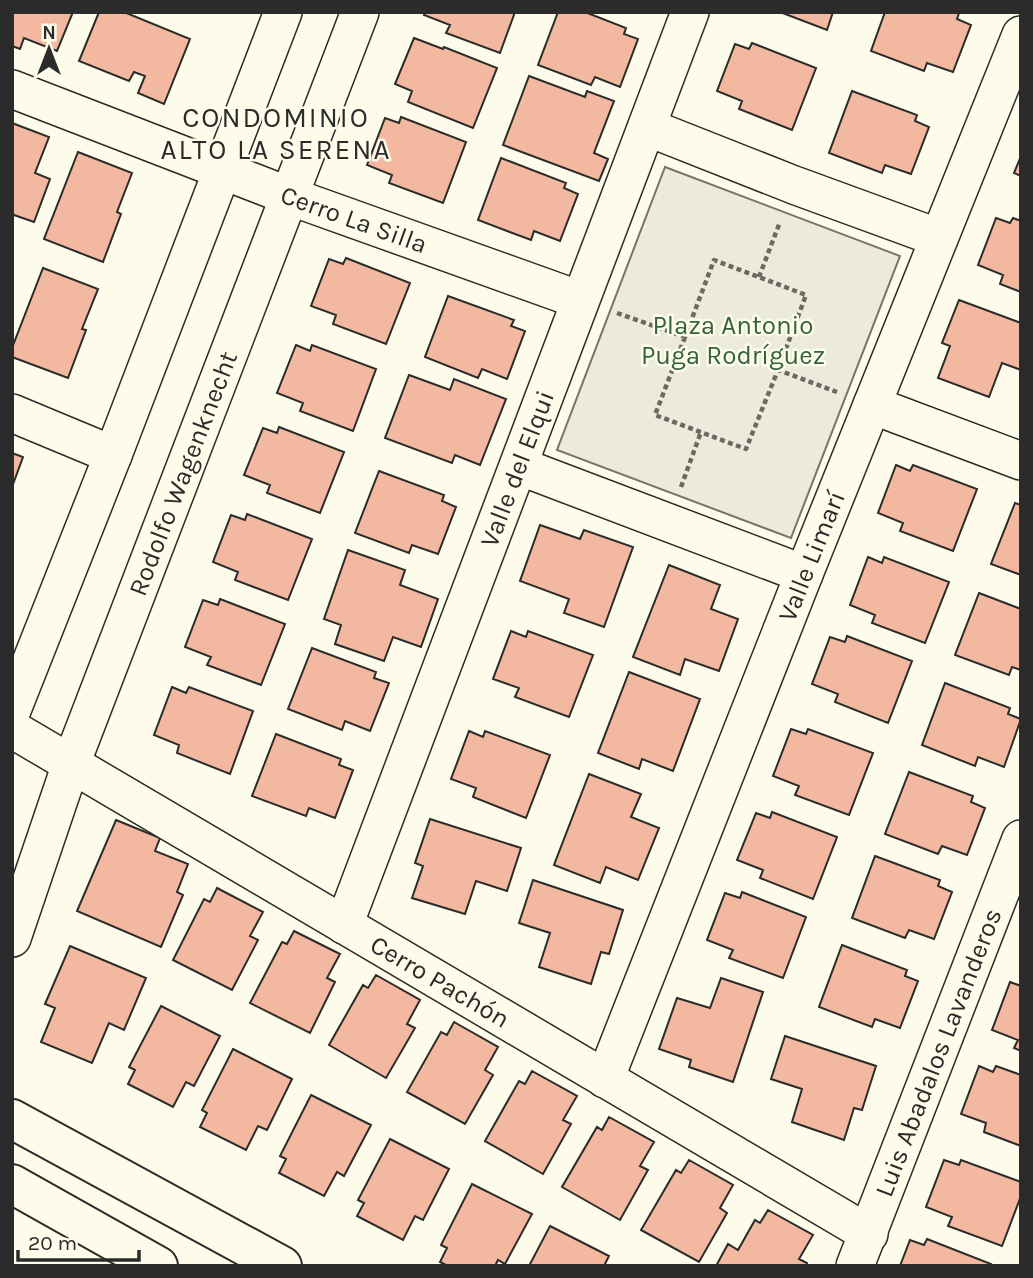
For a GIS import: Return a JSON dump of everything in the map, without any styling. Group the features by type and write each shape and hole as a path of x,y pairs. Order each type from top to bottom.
{"main road":[{"path":"12,1119 282,1266"},
{"path":"12,1184 158,1266"}],"street":[{"path":"12,710 283,12"},
{"name":"Rodolfo Wagenknecht","path":"12,938 71,764 360,12"},
{"name":"Valle del Elqui","path":"344,925 690,12"},
{"name":"Valle Limarí","path":"605,1079 1021,35"},
{"name":"Cerro La Silla","path":"12,89 289,196 580,300"},
{"path":"647,127 939,238"},
{"path":"872,405 1021,461"},
{"path":"12,413 113,455"},
{"path":"519,466 804,574"},
{"name":"Cerro Pachón","path":"12,729 605,1079 862,1250"},
{"name":"Luis Abadalos Lavanderos","path":"862,1250 1021,839"}],"path":[{"path":"759,277 794,185"},
{"path":"714,260 806,295 746,449 655,415 685,337 714,260"},
{"path":"580,300 685,337"},
{"path":"778,370 872,405"},
{"path":"669,522 701,432"}],"green space":[{"name":"Plaza Antonio Puga Rodríguez","path":"665,167 900,256 791,538 557,450"}],"building":[{"path":"12,12 73,12 57,51 24,38 20,49 12,46"},
{"path":"99,12 124,12 190,39 164,104 138,93 145,76 134,72 129,81 79,61"},
{"path":"425,12 515,12 500,53 446,33 450,25 424,15"},
{"path":"558,12 585,12 626,28 624,34 638,39 620,87 595,77 591,85 538,65"},
{"path":"780,12 833,12 827,30"},
{"path":"885,12 959,13 957,19 971,25 953,72 927,63 924,71 871,51"},
{"path":"414,38 497,68 473,128 408,102 412,91 395,84"},
{"path":"752,43 816,68 792,130 739,109 742,101 717,91 735,44 749,49"},
{"path":"529,76 585,97 587,91 614,101 594,153 608,159 599,181 503,145"},
{"path":"852,91 917,115 915,121 929,127 911,174 885,165 882,173 829,153"},
{"path":"401,117 466,142 443,203 389,183 392,175 367,165 385,118 399,123"},
{"path":"12,123 49,137 35,173 50,179 34,222 14,215 12,218"},
{"path":"78,152 132,173 117,212 121,214 103,262 44,239"},
{"path":"1021,156 1021,176 1014,173"},
{"path":"501,158 566,183 564,188 578,194 560,241 534,231 531,240 478,220"},
{"path":"996,218 1010,223 1013,218 1021,221 1021,292 1000,284 1003,275 978,265"},
{"path":"346,258 410,283 386,344 333,324 336,315 311,306 329,259 343,264"},
{"path":"43,268 98,289 82,329 86,330 68,378 12,357 12,348"},
{"path":"448,296 514,320 511,326 525,331 507,379 482,369 478,378 425,357"},
{"path":"959,300 1021,323 1021,370 1002,363 989,397 938,378 950,346 942,343"},
{"path":"296,345 310,351 312,345 376,369 353,431 300,411 303,403 277,393"},
{"path":"409,375 450,390 454,379 506,399 480,465 455,455 452,463 385,438"},
{"path":"279,427 344,452 320,513 267,493 270,485 244,475 263,428 277,433"},
{"path":"12,453 23,457 12,487"},
{"path":"896,465 910,471 913,465 977,489 953,551 900,531 903,523 878,513"},
{"path":"379,471 444,495 442,501 456,507 438,554 412,545 409,553 355,533"},
{"path":"1015,503 1021,505 1021,575 991,564"},
{"path":"247,514 312,539 288,600 235,580 238,572 213,562 231,515 245,520"},
{"path":"540,525 580,539 584,530 633,547 604,627 564,613 569,599 520,581"},
{"path":"348,550 405,570 400,585 438,599 421,647 393,637 384,661 335,644 341,625 324,619"},
{"path":"868,557 882,563 884,557 949,582 925,643 872,623 875,615 850,605"},
{"path":"669,565 720,585 711,609 738,619 719,671 685,659 680,675 633,657"},
{"path":"979,593 1021,609 1021,670 1012,667 1009,675 955,655"},
{"path":"220,599 285,624 261,685 207,665 211,657 185,647 203,600 218,605"},
{"path":"511,631 526,637 528,631 593,655 569,717 515,697 519,688 493,679"},
{"path":"847,636 912,661 888,723 835,702 838,694 812,684 830,637 845,642"},
{"path":"312,648 376,672 374,678 389,683 370,731 345,721 342,730 288,709"},
{"path":"629,672 700,699 673,771 642,759 639,769 598,753"},
{"path":"945,683 1010,708 1008,714 1021,719 1004,767 978,757 975,766 922,745"},
{"path":"172,687 186,693 189,687 253,711 230,774 177,753 179,745 154,735"},
{"path":"791,729 806,734 808,729 873,753 849,815 795,795 799,786 773,776"},
{"path":"469,731 483,737 485,731 550,755 526,818 473,797 476,788 451,779"},
{"path":"276,734 341,759 339,765 353,770 335,818 309,808 306,816 252,796"},
{"path":"909,772 973,796 971,802 985,808 967,855 942,846 938,854 885,834"},
{"path":"589,774 641,794 631,817 659,828 638,880 606,867 600,883 554,865"},
{"path":"772,812 837,837 813,899 760,878 763,870 737,860 756,813 770,818"},
{"path":"430,819 521,848 507,891 476,881 465,914 412,898 423,866 415,863"},
{"path":"116,820 160,838 155,851 188,864 177,892 183,895 161,947 77,911"},
{"path":"875,856 940,880 938,886 952,892 934,939 909,930 905,938 852,918"},
{"path":"533,880 623,910 609,954 601,952 591,984 539,967 550,933 519,923"},
{"path":"217,888 263,912 250,936 258,940 232,990 173,960 204,899 210,902"},
{"path":"742,892 806,917 783,978 729,958 733,950 707,940 725,893 740,898"},
{"path":"294,931 340,954 327,978 335,982 310,1033 250,1003 282,942 287,944"},
{"path":"842,945 907,970 905,976 918,981 900,1028 875,1019 872,1027 819,1007"},
{"path":"70,946 146,978 124,1030 109,1023 92,1063 41,1042 55,1008 45,1004"},
{"path":"376,975 420,1000 407,1024 415,1028 386,1078 329,1045 363,985 368,988"},
{"path":"721,978 763,992 733,1082 689,1067 691,1060 659,1049 677,998 710,1008"},
{"path":"1010,982 1021,986 1021,1051 1014,1048 1018,1040 992,1030"},
{"path":"161,1006 220,1036 194,1086 186,1082 173,1107 128,1084 135,1070 129,1067"},
{"path":"454,1022 498,1047 485,1070 493,1075 465,1124 407,1092 441,1032 447,1035"},
{"path":"785,1036 876,1066 862,1110 854,1108 844,1140 792,1122 802,1089 771,1079"},
{"path":"233,1049 292,1079 267,1130 258,1126 246,1150 200,1127 207,1113 202,1110"},
{"path":"979,1066 993,1072 996,1066 1021,1075 1021,1146 984,1132 986,1123 961,1114"},
{"path":"532,1071 577,1096 563,1120 571,1124 543,1174 485,1141 519,1081 525,1084"},
{"path":"311,1095 371,1125 344,1176 337,1172 324,1196 279,1173 286,1159 280,1156"},
{"path":"609,1117 654,1142 640,1166 648,1170 620,1220 562,1187 597,1127 602,1130"},
{"path":"390,1139 449,1169 423,1220 415,1216 403,1240 357,1216 364,1203 358,1200"},
{"path":"689,1160 733,1185 720,1208 727,1213 699,1262 641,1230 676,1170 681,1173"},
{"path":"944,1160 959,1165 961,1160 1021,1182 1021,1196 1002,1246 948,1226 952,1217 926,1207"},
{"path":"472,1184 532,1214 505,1264 498,1260 495,1266 448,1266 440,1262 447,1248 441,1245"},
{"path":"768,1210 813,1235 799,1259 807,1263 806,1266 716,1266 728,1244 738,1250 755,1220 760,1223"},
{"path":"550,1226 609,1256 604,1266 529,1266"},
{"path":"927,1239 991,1264 900,1266 910,1240 924,1245"}],"district":[{"name":"CONDOMINIO ALTO LA SERENA","path":"276,133"}]}
